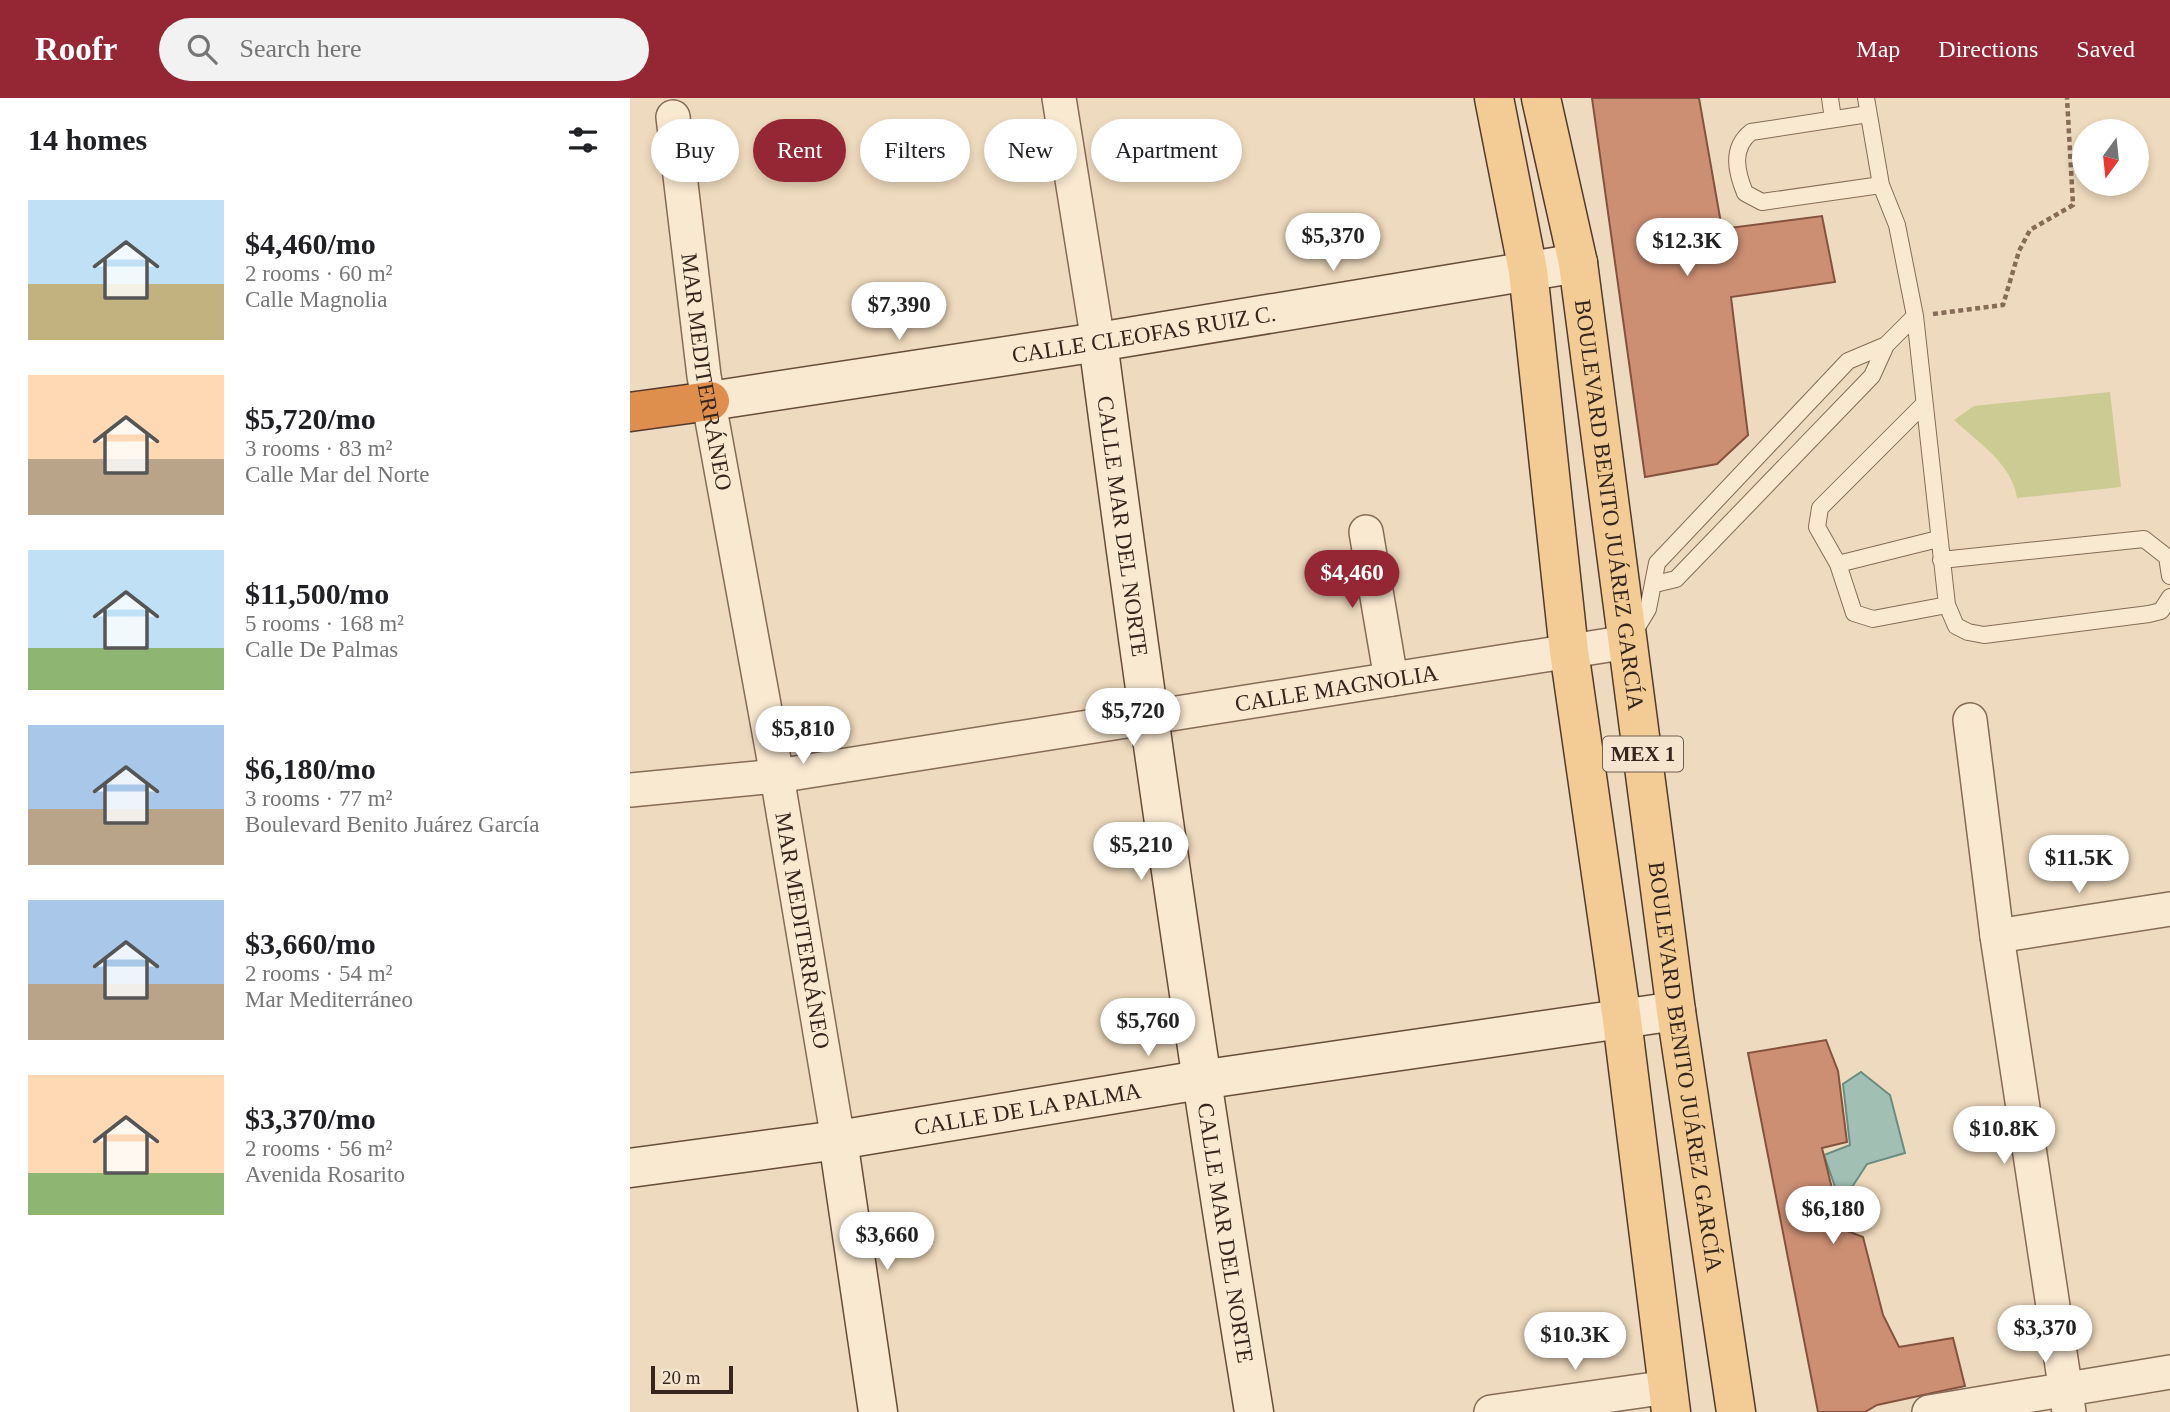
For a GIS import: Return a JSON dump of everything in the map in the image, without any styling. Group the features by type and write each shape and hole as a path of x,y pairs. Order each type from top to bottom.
{"highway":[{"path":"630,412 710,401"}],"main road":[{"name":"MEX 1","path":"1494,98 1528,271 1569,651 1622,1020 1669,1399"},
{"name":"BOULEVARD BENITO JUÁREZ GARCÍA","path":"1541,98 1578,263 1676,1011 1736,1412"}],"street":[{"name":"CALLE MAR DEL NORTE","path":"1059,98 1098,342 1147,718 1200,1080 1254,1412"},
{"name":"MAR MEDITERRÁNEO","path":"673,117 704,376 777,776 838,1140 878,1412"},
{"name":"CALLE CLEOFAS RUIZ C.","path":"710,401 1098,342 1578,263"},
{"path":"1366,532 1391,679"},
{"name":"CALLE MAGNOLIA","path":"630,790 777,776 1628,642"},
{"path":"1970,720 1997,936 2067,1401"},
{"path":"1997,936 2170,909"},
{"name":"CALLE DE LA PALMA","path":"630,1168 838,1140 1200,1080 1676,1011"},
{"path":"1929,1412 2067,1401 2170,1372"},
{"path":"1491,1412 1669,1399"}],"lane":[{"path":"1830,98 1833,119"},
{"path":"1881,185 1770,202 1756,201 1745,193 1737,157 1744,137 1761,129 1833,119 1867,106 1881,185 1897,225 1915,316 1938,539 1947,605 1956,626 1984,635 2149,614 2161,611 2170,597"},
{"path":"1655,584 1676,579 1794,459 1872,376 1886,345 1915,316"},
{"path":"1628,642 1648,609 1657,563 1848,361 1886,345"},
{"path":"1924,404 1820,508 1817,527 1838,564 1852,610 1859,617 1873,619 1947,605"},
{"path":"1838,564 1938,539"},
{"path":"1941,560 2144,539 2167,557 2170,576"}],"path":[{"path":"1915,316 2003,305 2019,251 2030,230 2073,205 2067,98"}],"green space":[{"path":"2110,392 2121,487 2017,498 2014,486 2001,464 1954,420 1974,406"}],"shaded area":[{"path":"1861,1072 1890,1095 1905,1153 1867,1164 1841,1204 1824,1155 1850,1145 1843,1084"}],"building":[{"path":"1592,98 1699,98 1722,229 1822,216 1835,282 1731,297 1748,435 1717,464 1645,477"},
{"path":"1826,1040 1838,1071 1847,1142 1822,1148 1842,1229 1863,1237 1883,1315 1899,1347 1953,1338 1965,1386 1877,1405 1865,1412 1818,1412 1748,1053"}]}
